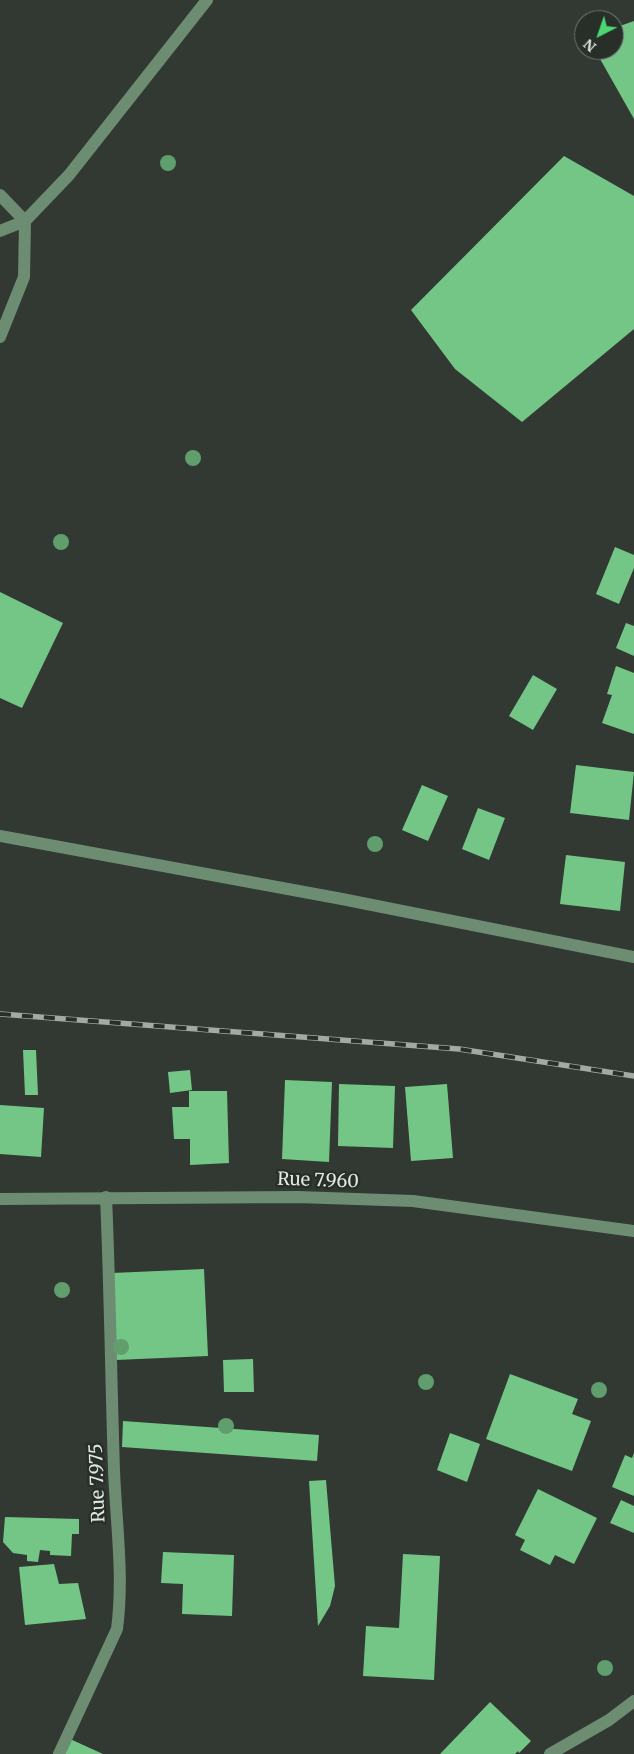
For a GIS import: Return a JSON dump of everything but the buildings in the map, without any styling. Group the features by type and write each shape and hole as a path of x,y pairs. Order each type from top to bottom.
{"street":[{"path":"0,231 25,221 69,176 207,0"},
{"path":"0,195 25,221 24,277 0,337"},
{"path":"0,836 342,899 634,957"},
{"name":"Rue 7.975","path":"59,1754 116,1629 119,1614 120,1590 114,1471 106,1197"},
{"name":"Rue 7.960","path":"0,1199 298,1197 413,1202 634,1231"},
{"path":"550,1754 610,1720 634,1701"}],"railway":[{"path":"0,1014 459,1049 634,1076"}]}
